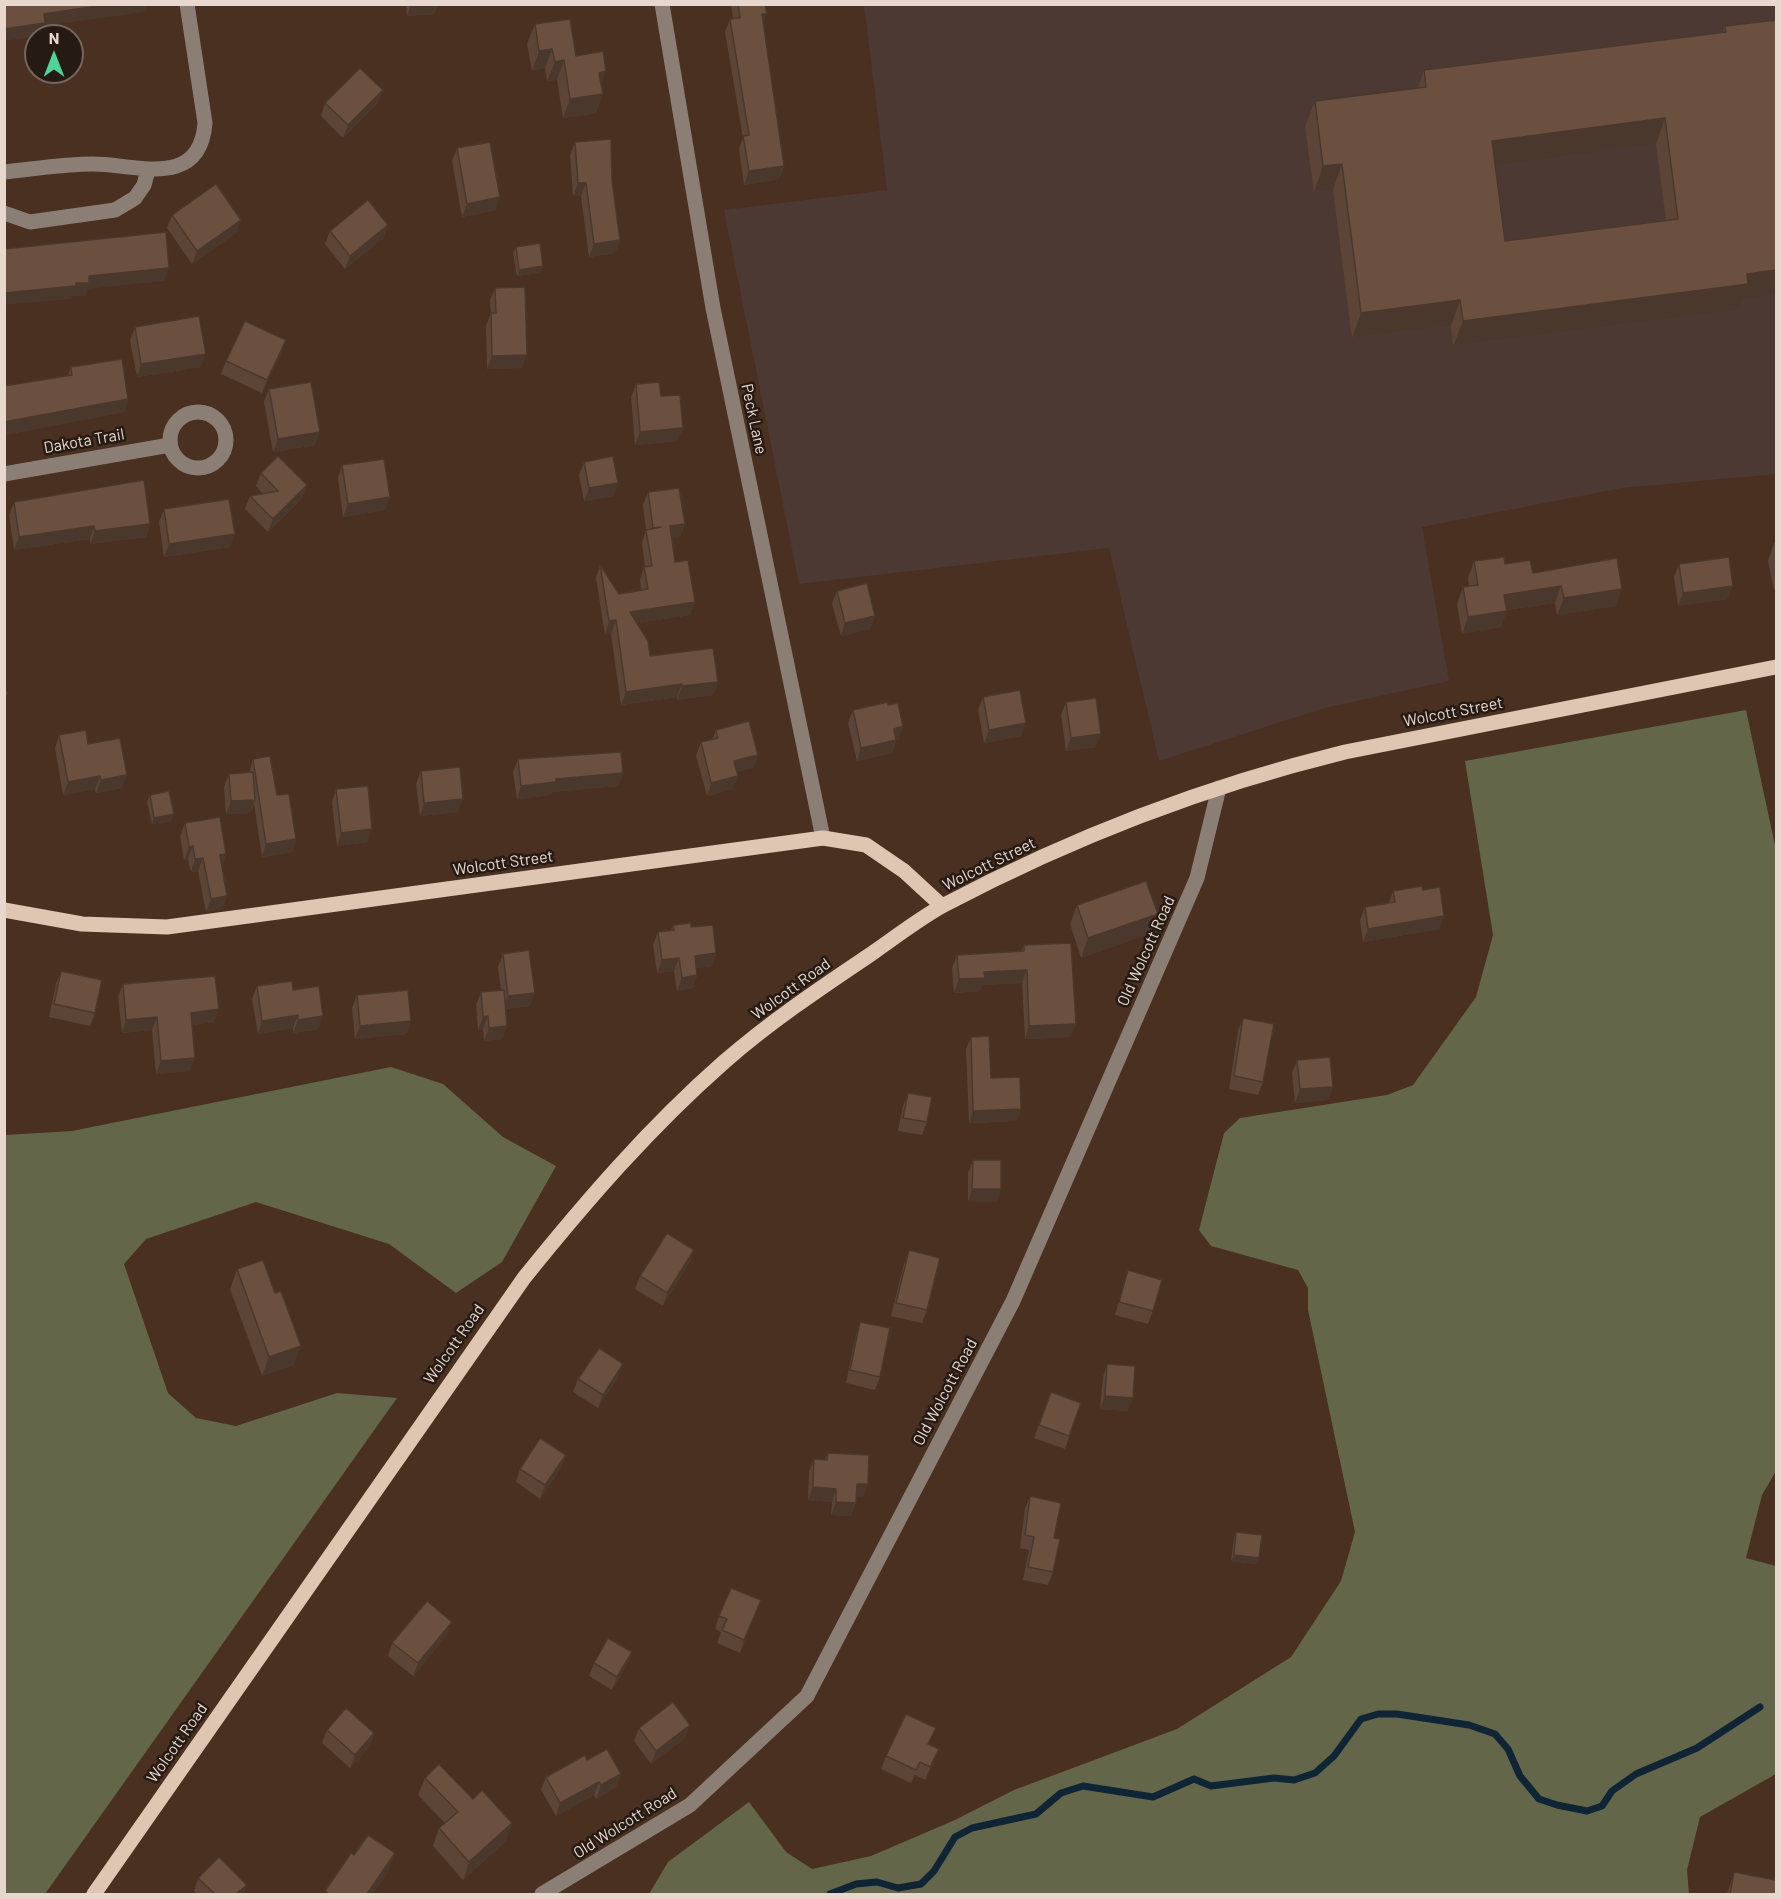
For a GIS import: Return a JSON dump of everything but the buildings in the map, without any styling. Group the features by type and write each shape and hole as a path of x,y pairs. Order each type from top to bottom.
{"main road":[{"name":"Wolcott Street","path":"4,910 82,924 167,927 823,838 866,845 904,871 942,906 1119,824 1279,768 1346,752 1776,667"},
{"name":"Wolcott Road","path":"94,1894 482,1335 524,1278 581,1208 645,1136 725,1061 800,1002 942,906"}],"street":[{"path":"4,172 92,164 168,170 183,163 195,153 204,132 204,116 187,4"},
{"name":"Peck Lane","path":"662,4 713,308 823,838"},
{"path":"4,213 30,222 115,210 135,198 144,185 148,170"},
{"name":"Dakota Trail","path":"4,474 170,445"},
{"name":"Old Wolcott Road","path":"542,1894 690,1805 807,1696 1013,1301 1197,878 1219,788"}],"shaded area":[{"path":"864,5 1776,5 1776,474 1622,488 1422,527 1449,681 1325,708 1159,761 1109,548 799,584 724,210 887,190"}],"green space":[{"path":"1746,710 1776,850 1776,1471 1762,1495 1746,1558 1776,1566 1776,1774 1700,1817 1687,1870 1689,1894 649,1894 668,1862 749,1802 786,1852 812,1869 871,1856 955,1820 1014,1790 1177,1729 1291,1657 1341,1581 1355,1532 1308,1310 1308,1288 1298,1270 1211,1246 1199,1230 1224,1133 1240,1118 1387,1095 1413,1085 1476,997 1493,935 1465,761"},
{"path":"391,1067 443,1084 503,1137 556,1166 502,1262 456,1293 389,1244 256,1202 146,1239 124,1264 168,1393 196,1418 236,1426 337,1393 397,1398 45,1894 5,1894 5,1135 72,1131"}],"waterway":[{"path":"830,1894 856,1884 877,1882 898,1888 921,1884 934,1871 955,1837 972,1828 1036,1814 1061,1793 1083,1786 1153,1797 1194,1779 1211,1786 1274,1778 1294,1780 1315,1773 1334,1756 1361,1719 1378,1714 1397,1714 1469,1725 1495,1734 1508,1749 1520,1776 1539,1799 1587,1811 1602,1806 1612,1791 1636,1774 1697,1748 1760,1707"}]}
